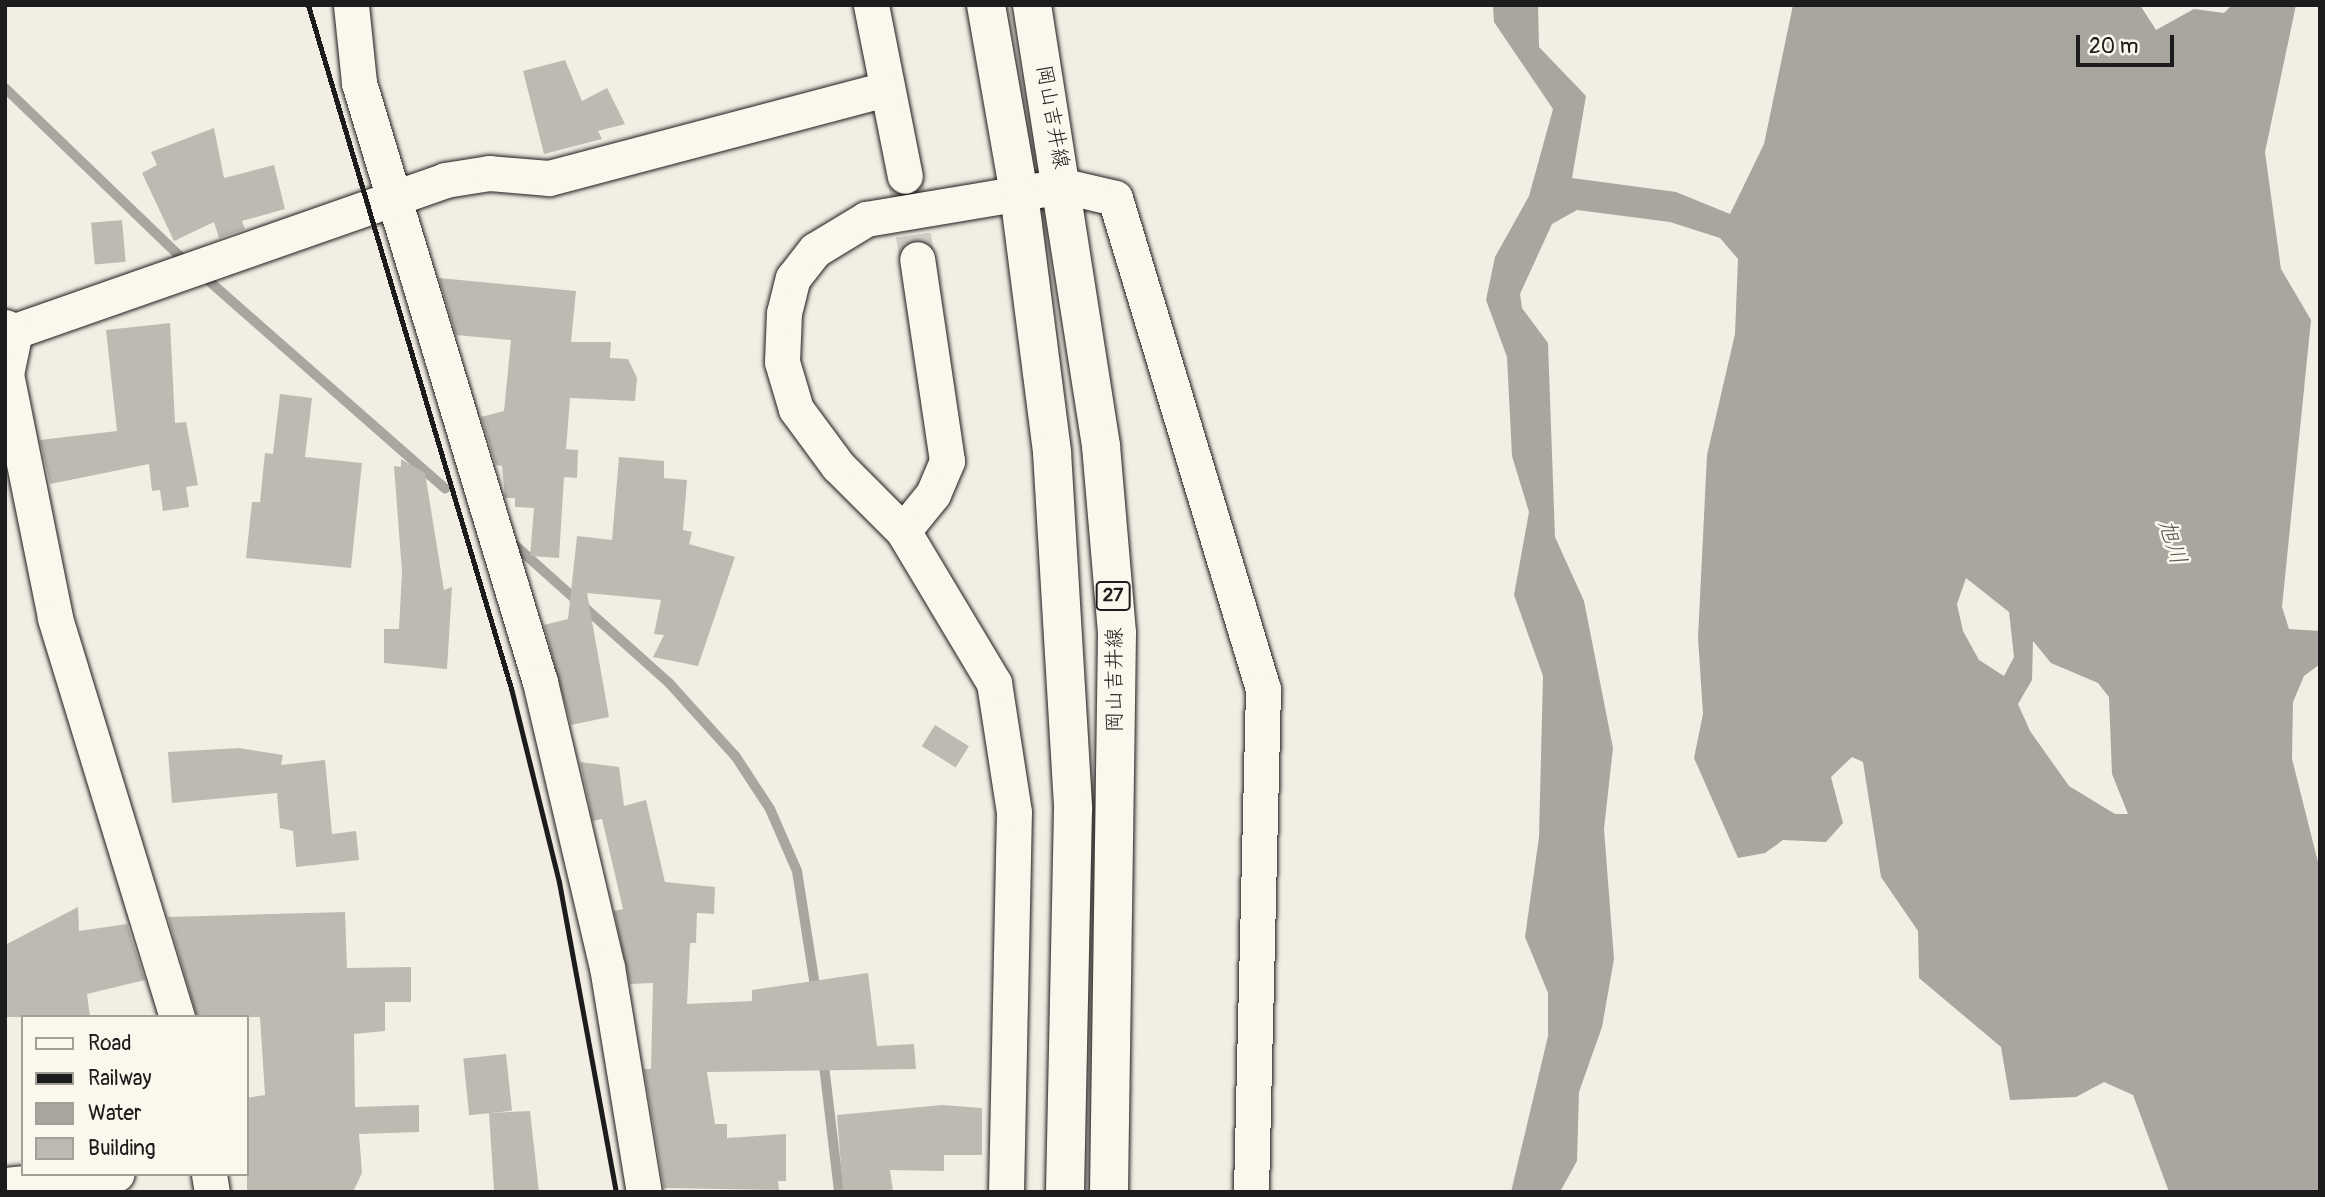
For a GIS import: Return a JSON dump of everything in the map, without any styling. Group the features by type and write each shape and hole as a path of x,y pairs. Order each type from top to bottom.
{"main road":[{"path":"986,5 1019,194 1052,452 1073,809 1065,1192"},
{"name":"岡山吉井線","path":"1032,5 1064,186 1101,446 1116,633 1109,1192"}],"street":[{"path":"351,5 359,83 540,682 607,967 644,1192"},
{"path":"871,5 905,176"},
{"path":"176,1015 55,618 6,374 10,329 194,269 445,180 489,173 550,178 886,89"},
{"path":"1006,1192 1014,812 995,683 903,531 838,466 796,409 782,362 793,278 815,250 866,219 1064,186 1115,198 1264,689 1251,1192"},
{"path":"903,531 933,494 947,461 917,259"},
{"path":"5,1185 96,1176"}],"water":[{"name":"旭川","path":"1493,5 1538,5 1539,47 1586,96 1572,178 1676,192 1730,214 1764,144 1793,5 2140,5 2156,30 2194,9 2224,13 2232,5 2296,5 2265,152 2281,269 2311,320 2282,607 2289,629 2320,631 2320,664 2304,676 2293,702 2292,759 2320,870 2320,1192 2169,1192 2133,1095 2104,1082 2076,1097 2010,1100 2001,1047 1919,978 1918,931 1881,877 1863,762 1852,757 1831,777 1843,823 1826,842 1783,840 1765,853 1738,858 1694,758 1703,714 1698,638 1707,455 1735,334 1738,259 1720,238 1670,222 1577,210 1552,224 1520,294 1522,308 1548,343 1555,537 1584,601 1613,748 1604,829 1614,959 1602,1027 1579,1092 1577,1161 1560,1192 1511,1192 1548,1036 1548,993 1525,937 1539,837 1543,676 1514,595 1529,512 1512,456 1507,357 1486,300 1495,257 1529,196 1553,109 1494,22","holes":["1966,578 2009,612 2014,657 2004,676 1979,660 1963,631 1957,604","2033,641 2051,663 2098,683 2109,697 2112,774 2128,814 2115,814 2069,786 2030,731 2018,704 2032,680"]}],"building":[{"path":"565,60 582,101 607,88 625,124 598,131 602,139 544,154 523,71"},
{"path":"214,128 224,178 274,165 285,209 242,221 245,229 219,238 214,222 174,241 142,173 157,165 151,152"},
{"path":"122,220 126,262 95,265 91,223"},
{"path":"439,278 576,291 571,342 611,342 610,358 628,359 637,378 635,401 570,398 566,449 578,450 577,478 564,477 559,558 530,556 534,508 515,507 515,498 505,498 502,466 496,465 481,417 504,411 511,340 456,335"},
{"path":"170,323 175,423 186,422 198,485 186,487 189,507 163,511 160,490 152,491 149,464 50,484 40,440 117,431 106,330"},
{"path":"280,394 312,398 305,457 362,463 351,568 246,558 252,502 260,502 265,453 273,454"},
{"path":"619,457 664,461 664,478 687,480 683,530 692,532 689,544 735,557 698,666 653,657 664,635 654,634 661,600 587,593 609,717 571,725 544,625 568,619 577,536 612,540"},
{"path":"401,459 425,473 444,590 452,587 447,669 384,663 384,629 399,629 402,572 394,466 401,467"},
{"path":"935,725 969,746 956,767 922,746"},
{"path":"239,748 283,755 281,765 325,760 332,834 356,831 359,860 296,867 293,831 280,828 277,793 172,803 168,752"},
{"path":"580,762 619,767 624,806 646,800 665,882 715,887 714,914 697,913 696,943 690,943 687,1004 752,1001 752,990 868,973 877,1046 914,1044 916,1069 707,1072 715,1124 727,1124 727,1138 786,1134 786,1181 778,1181 779,1190 664,1188 644,1069 651,1069 653,983 630,984 614,911 623,909 602,819 593,821"},
{"path":"78,907 79,931 127,924 145,980 87,994 90,1015 5,1017 5,945"},
{"path":"345,912 347,968 411,967 411,1002 385,1002 385,1031 354,1034 355,1107 419,1105 419,1132 359,1134 362,1173 353,1192 247,1192 248,1098 265,1095 260,1017 196,1015 168,917"},
{"path":"506,1054 512,1111 469,1115 463,1058"},
{"path":"942,1105 982,1108 982,1155 944,1155 944,1171 890,1170 893,1192 843,1192 837,1115"},
{"path":"530,1111 539,1192 494,1190 489,1113"}],"waterway":[{"path":"5,88 186,262"},
{"path":"201,274 445,488"},
{"path":"508,539 670,684 736,757 770,809 797,871 816,993"},
{"path":"823,1057 839,1192"}],"tunnel":[{"path":"906,182 917,259"}],"railway":[{"path":"308,5 511,688 559,882 616,1192"}]}
